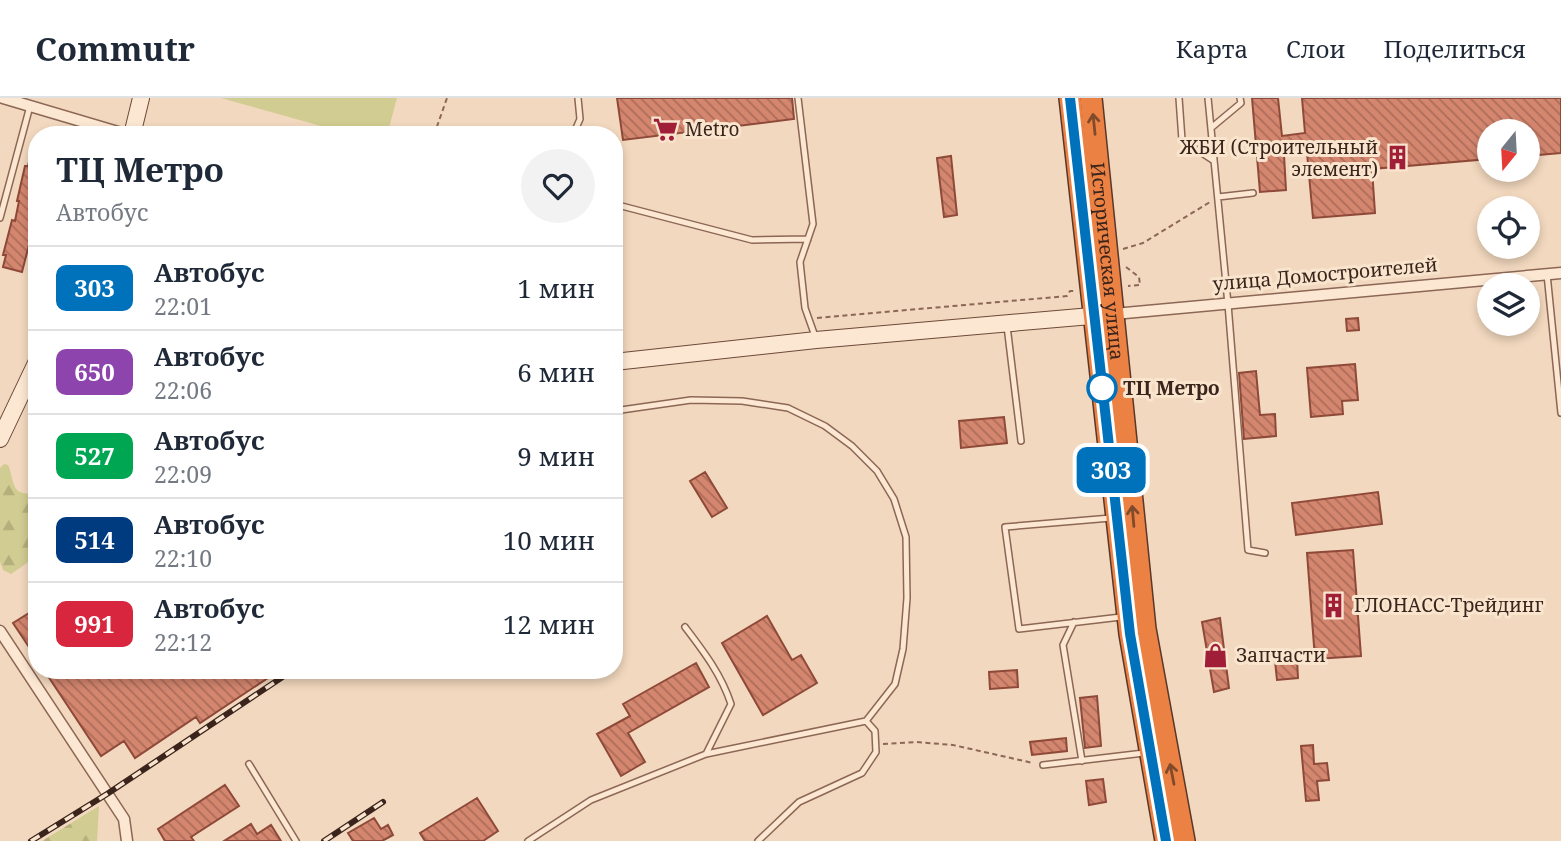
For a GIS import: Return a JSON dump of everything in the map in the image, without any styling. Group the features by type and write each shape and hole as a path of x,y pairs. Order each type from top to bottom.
{"highway":[{"name":"Историческая улица","path":"1070,98 1101,289 1145,629 1184,841"},
{"name":"Историческая улица","path":"1091,98 1101,289"},
{"name":"Историческая улица","path":"1104,315 1116,517 1128,616 1166,841"}],"main road":[{"path":"133,126 141,98"},
{"path":"623,361 816,340 1104,315"},
{"path":"0,439 28,380"}],"street":[{"path":"3,98 101,126"},
{"name":"улица Домостроителей","path":"1104,315 1561,273"},
{"path":"0,631 28,673"},
{"path":"32,679 124,819 128,841"}],"lane":[{"path":"577,126 580,119 578,98"},
{"path":"798,98 813,224 800,262 805,308 816,340"},
{"path":"1179,98 1182,141 1214,161"},
{"path":"1208,98 1248,550 1265,553"},
{"path":"1211,128 1241,103 1240,98"},
{"path":"0,218 27,103"},
{"path":"1218,197 1253,193"},
{"path":"623,206 752,240 808,239"},
{"path":"1547,274 1561,413"},
{"path":"1006,323 1021,441"},
{"path":"528,841 591,800 706,754 866,720 895,684 907,598 906,537 894,499 877,471 852,446 834,433 788,408 743,401 691,400 623,410"},
{"path":"1116,517 1005,527 1019,629 1128,616"},
{"path":"1074,622 1063,645 1082,761"},
{"path":"685,627 712,662 724,683 731,704 706,754"},
{"path":"758,841 799,802 862,773 876,752 875,731 866,720"},
{"path":"1043,765 1151,752"},
{"path":"249,764 296,841"}],"path":[{"path":"437,126 447,98"},
{"path":"1124,258 1122,249 1143,243 1218,197"},
{"path":"809,319 1067,296 1070,291 1140,285 1139,277 1126,266"},
{"path":"875,744 916,742 953,746 1043,765"}],"green space":[{"path":"221,98 397,98 389,126 321,126"},
{"path":"4,464 8,465 17,490 28,494 28,562 11,574 3,570 0,562 0,468"},
{"path":"99,806 97,841 42,841"}],"building":[{"name":"Metro","path":"617,98 792,98 794,119 623,140"},
{"name":"ЖБИ (Строительный элемент)","path":"1252,98 1278,98 1282,136 1305,133 1302,98 1561,98 1561,153 1540,155 1540,119 1477,119 1477,160 1372,169 1375,213 1313,218 1307,153 1284,155 1286,190 1260,192"},
{"path":"951,156 957,215 944,217 937,158"},
{"path":"25,166 28,166 28,249 22,272 3,267 6,255 3,255 12,220 15,221"},
{"path":"1358,318 1359,330 1347,331 1346,319"},
{"path":"1355,364 1358,400 1342,401 1343,414 1311,417 1307,368"},
{"path":"1256,371 1260,415 1275,414 1276,436 1244,439 1239,373"},
{"path":"1004,417 1007,443 961,448 959,421"},
{"path":"705,472 727,508 712,517 690,481"},
{"path":"1378,492 1382,524 1296,535 1292,503"},
{"name":"ГЛОНАСС-Трейдинг","path":"1353,550 1361,656 1315,659 1307,553"},
{"path":"28,614 28,646 13,623"},
{"path":"767,616 792,660 801,655 817,683 763,715 722,643"},
{"name":"Запчасти","path":"1220,618 1229,688 1214,692 1202,622"},
{"path":"1297,659 1298,678 1277,680 1275,661"},
{"path":"696,663 709,687 628,733 645,762 621,776 597,734 630,716 623,704"},
{"path":"1017,670 1018,687 990,689 989,672"},
{"path":"50,679 266,679 200,723 196,717 135,758 124,741 101,756"},
{"path":"1097,696 1101,746 1085,748 1080,698"},
{"path":"1066,738 1067,751 1032,755 1030,742"},
{"path":"1313,745 1314,764 1327,763 1329,780 1317,781 1319,800 1306,801 1301,746"},
{"path":"1103,779 1106,802 1089,805 1086,781"},
{"path":"225,785 239,806 191,837 194,841 165,841 158,829"},
{"path":"477,798 498,831 483,841 425,841 420,833"},
{"path":"374,818 381,829 388,825 393,835 382,841 353,841 348,833"},
{"path":"251,824 257,834 271,825 281,841 224,841"}],"railway":[{"path":"31,841 107,794 280,679"},
{"path":"324,841 383,802"}],"bus line":[{"name":"303","path":"1070,98 1130,634 1166,841"}],"place":[{"name":"Metro","path":"665,129"},
{"name":"ЖБИ (Строительный элемент)","path":"1398,158"},
{"name":"ТЦ Метро","path":"1102,388"},
{"name":"ГЛОНАСС-Трейдинг","path":"1334,605"},
{"name":"Запчасти","path":"1216,655"}]}
